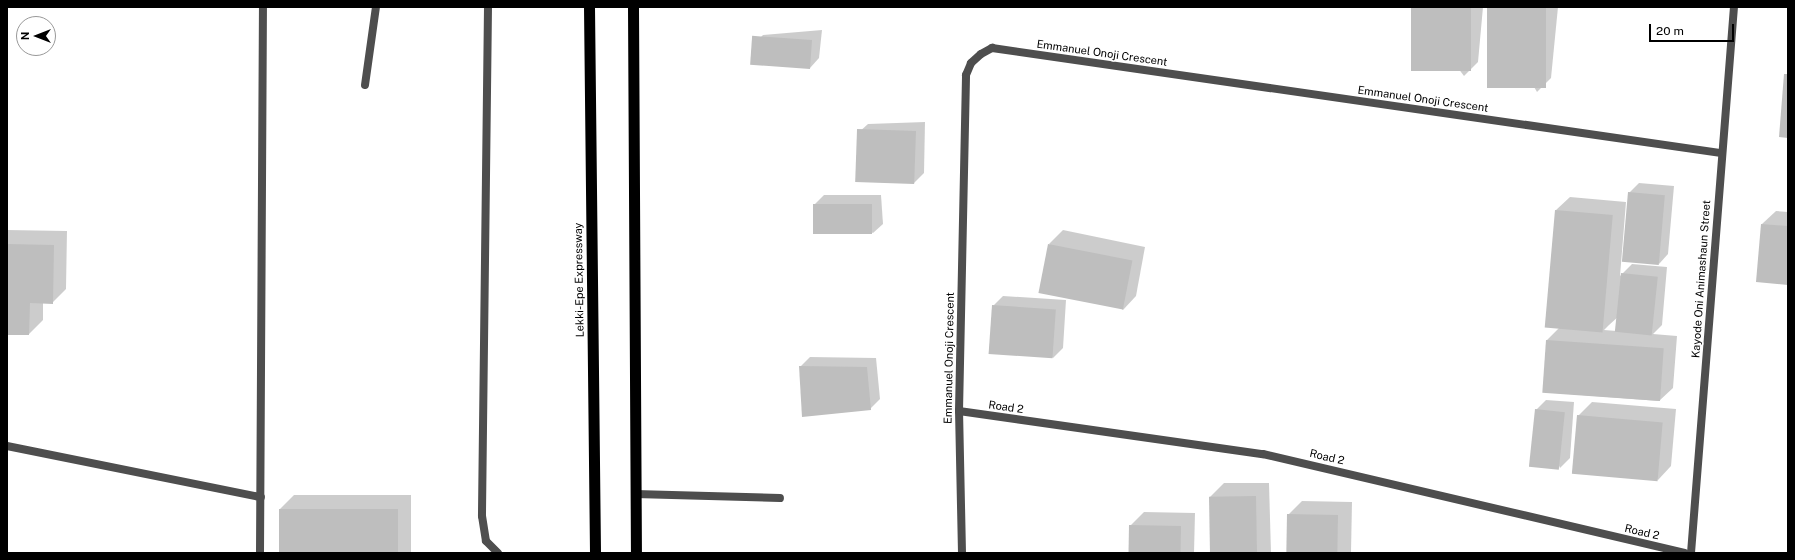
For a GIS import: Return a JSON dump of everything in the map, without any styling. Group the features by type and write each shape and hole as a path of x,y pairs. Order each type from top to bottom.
{"highway":[{"name":"Lekki-Epe Expressway","path":"589,7 594,553"},
{"path":"633,7 636,553"}],"street":[{"path":"260,553 263,7"},
{"path":"365,85 376,7"},
{"path":"488,7 482,516 486,541 498,553"},
{"name":"Kayode Oni Animashaun Street","path":"1692,553 1721,153 1734,7"},
{"name":"Emmanuel Onoji Crescent","path":"962,553 959,411 966,75 971,63 992,48 1721,153"},
{"name":"Road 2","path":"959,411 1263,454 1685,553"},
{"path":"7,446 261,497"},
{"path":"636,494 780,498"}],"building":[{"path":"1411,7 1471,7 1471,71 1411,71"},
{"path":"1487,7 1546,7 1546,88 1487,88"},
{"path":"752,36 812,40 810,69 750,65"},
{"path":"1784,74 1788,74 1788,138 1779,137"},
{"path":"857,129 916,131 914,184 855,182"},
{"path":"1628,192 1665,195 1659,265 1622,262"},
{"path":"813,204 872,204 872,234 813,234"},
{"path":"1555,210 1613,215 1602,333 1545,328"},
{"path":"1761,224 1788,226 1788,285 1756,282"},
{"path":"7,244 54,245 53,304 30,303 29,335 7,335"},
{"path":"1048,244 1132,260 1123,309 1038,293"},
{"path":"1621,273 1658,277 1652,336 1615,332"},
{"path":"992,305 1056,309 1052,358 989,354"},
{"path":"1546,340 1664,348 1660,401 1542,393"},
{"path":"799,366 867,367 871,410 802,417"},
{"path":"1535,409 1565,412 1559,470 1529,467"},
{"path":"1577,415 1663,422 1658,481 1572,474"},
{"path":"1256,496 1257,553 1210,553 1209,497"},
{"path":"279,509 398,509 398,553 279,553"},
{"path":"1287,514 1338,515 1337,553 1286,553"},
{"path":"1129,525 1181,526 1181,553 1129,553"}]}
